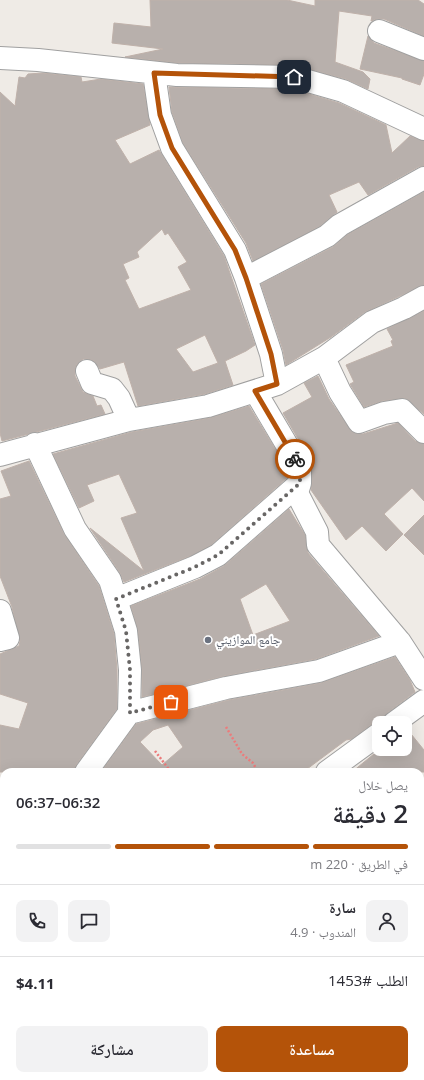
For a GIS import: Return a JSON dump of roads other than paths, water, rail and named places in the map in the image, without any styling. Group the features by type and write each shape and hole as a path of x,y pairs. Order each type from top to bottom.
{"street":[{"path":"379,31 424,49"},
{"path":"0,58 38,60 154,73 294,77 343,91 424,128"},
{"path":"154,73 160,115 172,148 235,250 246,278 271,354 277,384"},
{"path":"246,278 327,236 340,225 424,178"},
{"path":"0,455 128,420 208,406 277,384 324,358 372,322 424,297"},
{"path":"324,358 340,392 360,422 384,413 402,410 424,432"},
{"path":"87,371 92,383 112,389 119,398 128,420"},
{"path":"255,391 300,467 300,483 297,493 317,532 318,545 400,642 424,679"},
{"path":"36,444 75,529 110,580 126,631 130,670 130,713 89,768"},
{"path":"116,599 195,567 218,555 300,483"},
{"path":"0,611 8,638 0,640"},
{"path":"130,713 226,688 319,671 400,642"},
{"path":"404,716 424,701"},
{"path":"332,768 372,739"}],"place":[{"name":"جامع الموازيني","path":"208,640"}]}
